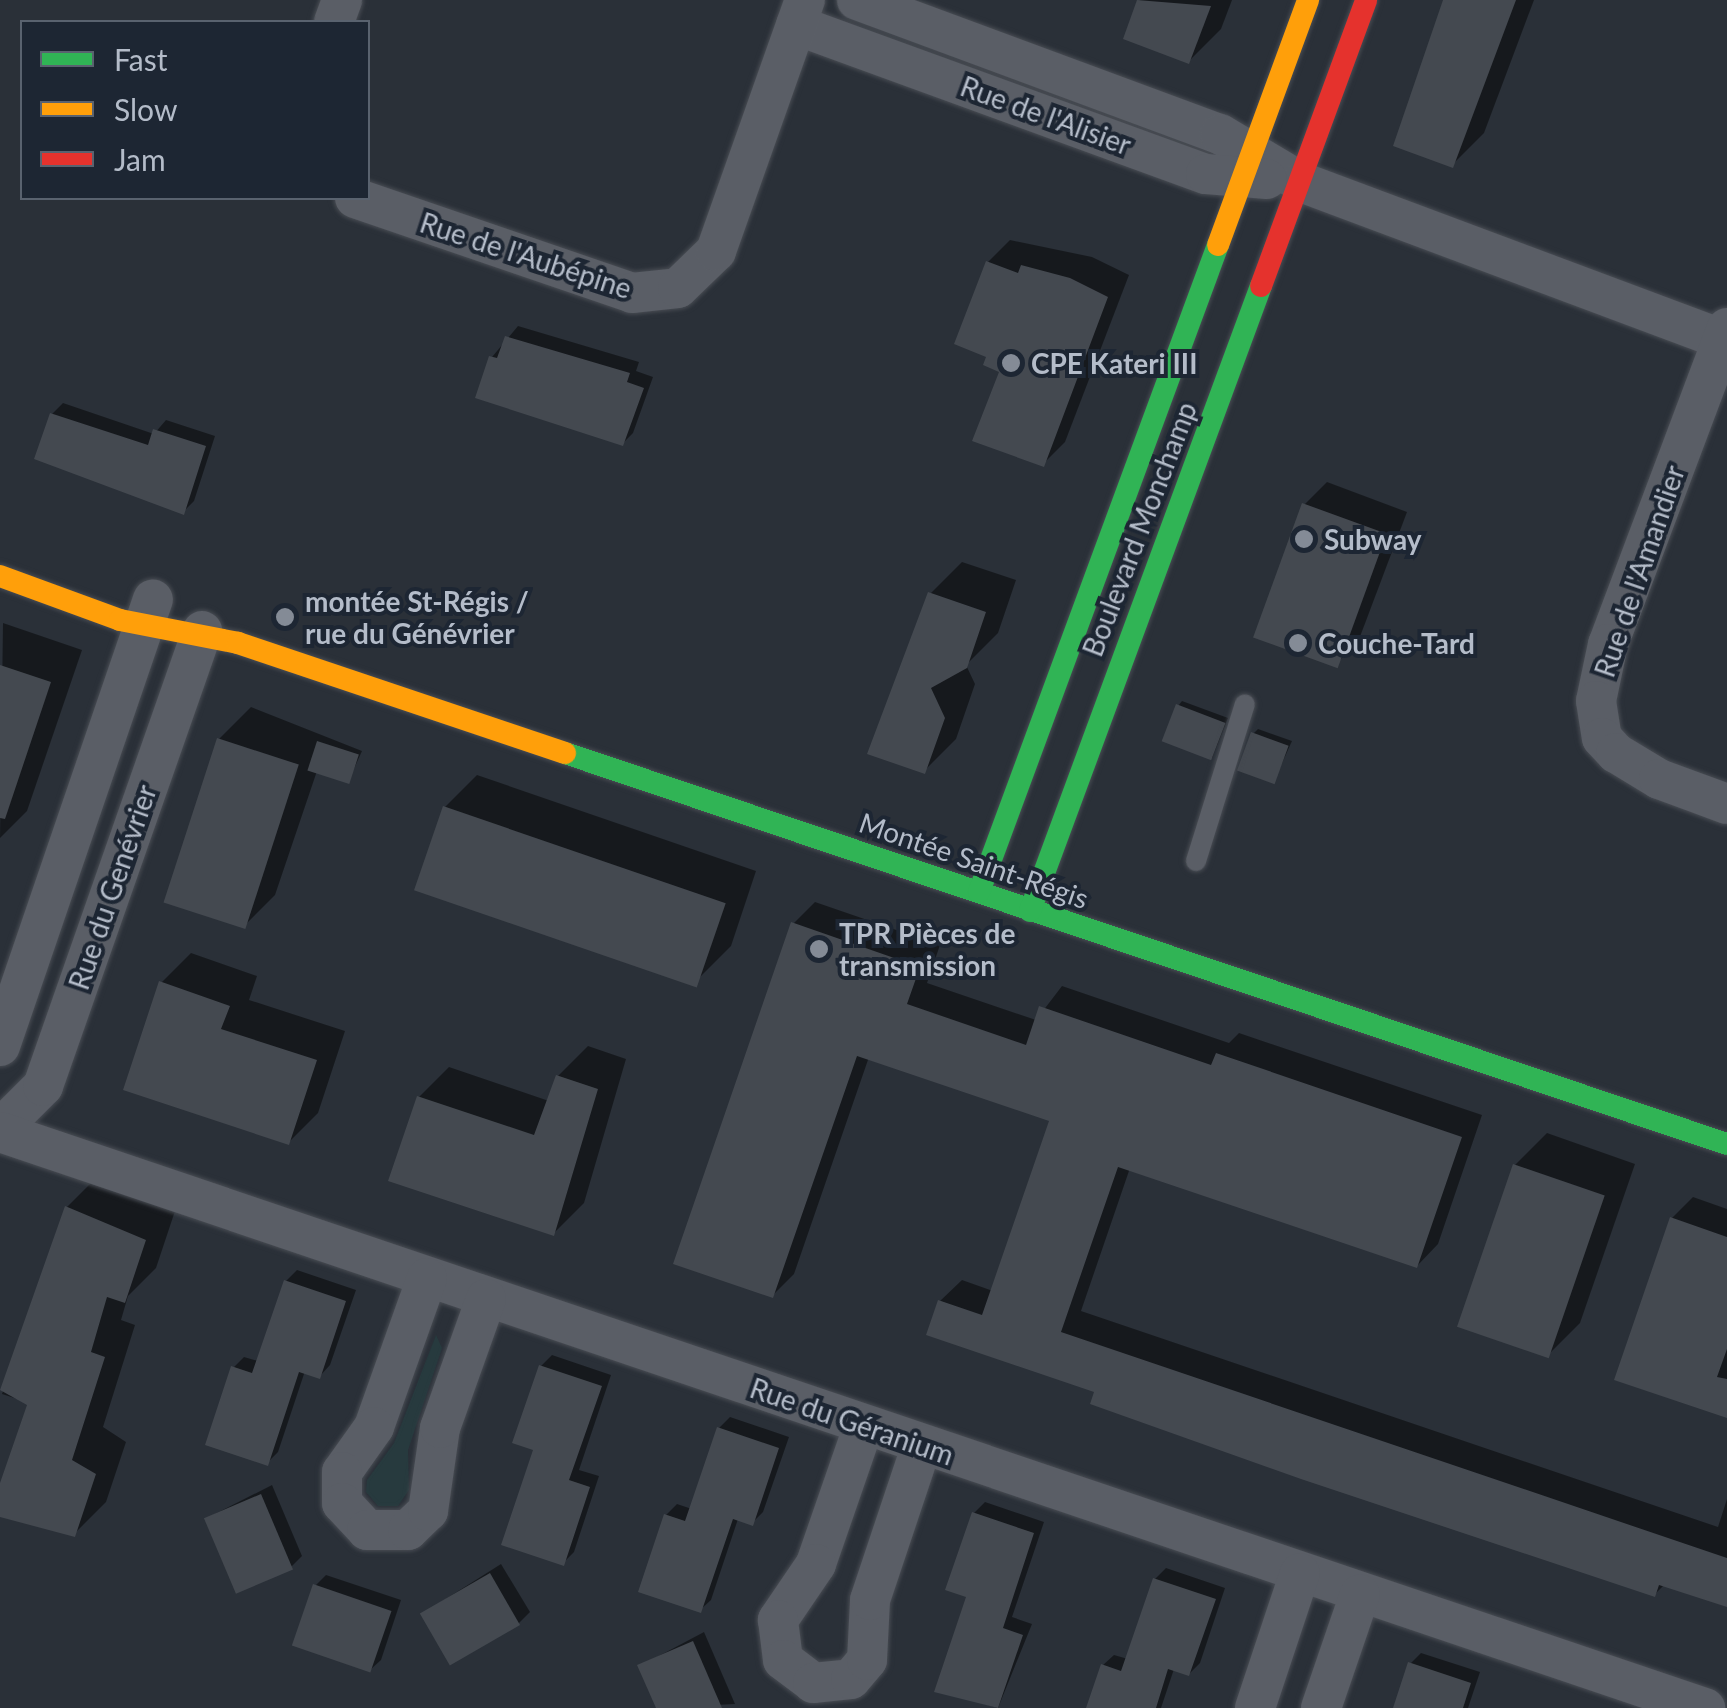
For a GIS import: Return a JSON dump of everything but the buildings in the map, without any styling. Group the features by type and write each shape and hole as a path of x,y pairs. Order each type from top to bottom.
{"street":[{"name":"Rue de l'Alisier","path":"857,0 1220,134 1248,165"},
{"name":"Boulevard Monchamp","path":"979,892 1308,0"},
{"name":"Boulevard Monchamp","path":"1030,910 1366,0"},
{"name":"Rue de l'Alisier","path":"800,12 1206,174 1248,165 1726,336"},
{"name":"Rue de l'Aubépine","path":"361,200 632,293 662,294 692,280 716,251 800,12"},
{"name":"Rue de l'Amandier","path":"1726,336 1608,644 1596,701 1602,738 1616,753 1659,779 1727,804"},
{"name":"Montée Saint-Régis","path":"0,576 143,603 202,631 1727,1144"},
{"name":"Rue du Genévrier","path":"0,1046 143,603"},
{"name":"Rue du Genévrier","path":"0,1130 43,1086 202,631"},
{"name":"Rue du Géranium","path":"0,1130 486,1299 1705,1708"},
{"path":"428,1278 374,1427 342,1472 342,1503 367,1530 408,1530 428,1512 440,1428 486,1299"},
{"path":"864,1426 816,1564 778,1620 783,1660 813,1683 851,1679 868,1660 870,1600 922,1445"},
{"path":"1255,1708 1300,1573"},
{"path":"1320,1708 1360,1594"}],"lane":[{"path":"1196,860 1245,704"}],"green space":[{"path":"436,1335 442,1348 408,1450 409,1490 398,1506 378,1506 366,1492 367,1480 394,1443"}],"traffic: fast":[{"path":"979,892 1218,245"},
{"path":"1030,911 1261,286"},
{"path":"565,753 1727,1144"}],"traffic: slow":[{"path":"1218,245 1308,0"},
{"path":"0,576 120,620 238,643 565,753"}],"traffic: jam":[{"path":"1261,286 1366,0"}],"place":[{"name":"CPE Kateri III","path":"1011,363"},
{"name":"Subway","path":"1304,539"},
{"name":"montée St-Régis / rue du Génévrier","path":"285,617"},
{"name":"Couche-Tard","path":"1298,643"},
{"name":"TPR Pièces de transmission","path":"819,949"}]}
